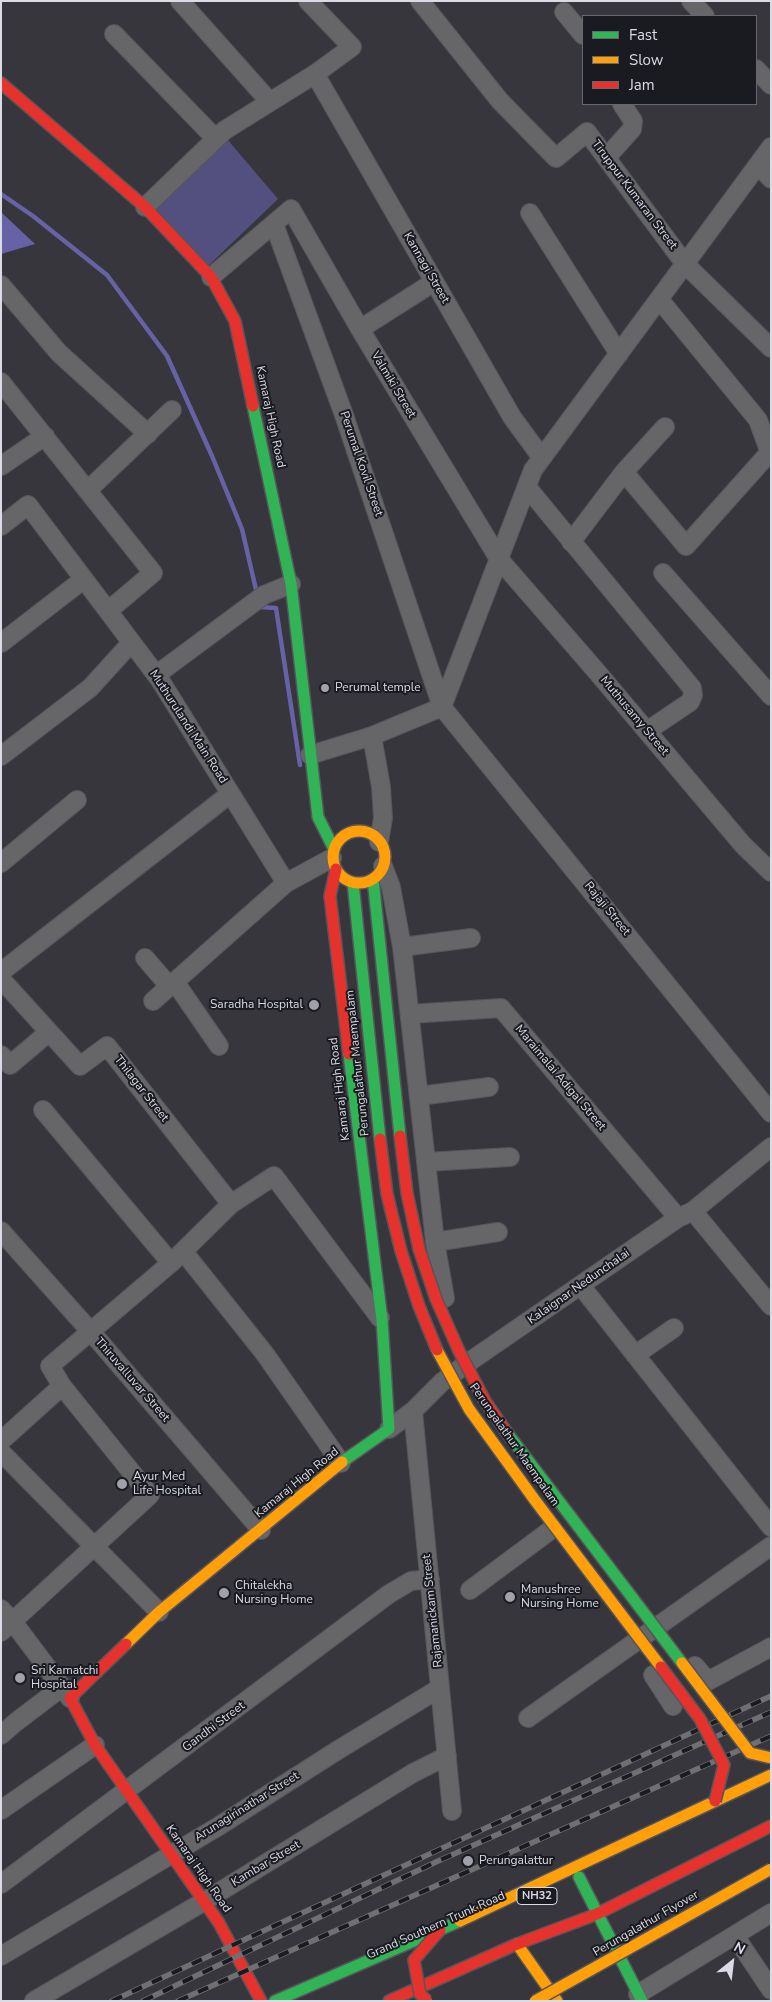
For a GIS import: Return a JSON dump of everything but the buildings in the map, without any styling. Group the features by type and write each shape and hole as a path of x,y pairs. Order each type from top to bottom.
{"main road":[{"name":"Kamaraj High Road","path":"1,83 145,207 212,277 235,320 291,584 318,817 334,859 330,896 382,1320 389,1429 341,1464 159,1612 66,1693 95,1744 126,1792 172,1854 219,1924 261,2001"},
{"path":"352,832 369,833 379,842 385,853 378,872 364,883 353,883 345,880 334,859 338,842 352,832"},
{"name":"Perungalathur Maempalam","path":"378,872 400,1136 407,1193 419,1249 459,1351 485,1401 517,1447 750,1753 771,1758"},
{"name":"Perungalathur Maempalam","path":"353,883 387,1194 401,1251 419,1306 440,1358 474,1416 700,1719 724,1765 715,1801"},
{"path":"275,2001 440,1930 771,1775"},
{"path":"389,2001 517,1944 597,1914 771,1826"},
{"name":"Grand Southern Trunk Road","path":"303,2001 658,1841"},
{"name":"Perungalathur Flyover","path":"534,2001 577,1979 771,1868"},
{"path":"579,1877 640,1998"},
{"path":"427,2001 420,1994 414,1960 440,1930"},
{"path":"517,1944 557,2001"}],"street":[{"path":"180,1 270,102"},
{"path":"145,207 225,130 315,74 352,47 308,1"},
{"name":"Tiruppur Kumaran Street","path":"420,1 500,101 556,158 587,132 685,264 771,348"},
{"path":"691,1 705,15"},
{"path":"564,12 582,34"},
{"path":"114,34 215,138"},
{"path":"757,70 771,85"},
{"name":"Kannagi Street","path":"315,74 512,417 542,458"},
{"path":"606,158 632,129 633,122 629,112 623,105"},
{"path":"312,770 372,736 442,707 533,470 771,147"},
{"path":"758,165 771,179"},
{"name":"Valmiki Street","path":"274,224 291,209 360,329 499,559"},
{"path":"530,213 618,354"},
{"path":"212,277 274,224"},
{"name":"Perumal Kovil Street","path":"274,224 344,415 442,707"},
{"path":"360,329 434,282"},
{"path":"1,285 59,353 148,434"},
{"path":"624,472 686,546 770,454 758,420 659,299"},
{"path":"1,382 153,573 108,611"},
{"path":"88,490 172,410"},
{"path":"571,542 624,472 665,427"},
{"path":"2,465 45,436"},
{"path":"527,487 692,688 693,695 690,702 647,731"},
{"name":"Muthurulandi Main Road","path":"1,526 28,505 156,675 286,883"},
{"name":"Muthusamy Street","path":"499,559 743,845 771,872"},
{"path":"663,573 771,696"},
{"path":"1,643 84,579"},
{"path":"156,675 258,599 291,584"},
{"path":"1,756 90,688 131,643"},
{"name":"Rajaji Street","path":"442,707 771,1113"},
{"path":"372,736 383,818 379,842"},
{"path":"1,972 230,794"},
{"path":"1,864 77,800"},
{"path":"153,1001 286,883 334,859"},
{"path":"378,872 391,886 402,947 435,1242 448,1311 469,1362 488,1399 548,1482 708,1681 771,1647"},
{"path":"402,947 470,938"},
{"path":"145,958 172,984 219,1046"},
{"name":"Thilagar Street","path":"1,979 80,1066 108,1046 231,1204"},
{"name":"Maraimalai Adigal Street","path":"410,1014 501,1008 686,1215"},
{"path":"1,1055 10,1065 49,1032"},
{"path":"419,1096 489,1087"},
{"path":"43,1110 265,1354 341,1464"},
{"name":"Kalaignar Nedunchalai","path":"389,1429 413,1411 442,1382 469,1362 686,1215 771,1147"},
{"path":"426,1162 510,1157"},
{"path":"1,1735 16,1722 66,1693 5,1621 95,1546 150,1496 62,1386 50,1366 177,1257 231,1204 274,1176 382,1320"},
{"path":"686,1215 771,1306"},
{"name":"Thiruvalluvar Street","path":"1,1231 90,1331 261,1530"},
{"path":"435,1242 498,1232"},
{"path":"581,1286 771,1527"},
{"path":"635,1355 674,1328"},
{"path":"442,1382 497,1464 632,1644 673,1706"},
{"path":"1,1442 62,1386"},
{"name":"Rajamanickam Street","path":"413,1411 452,1811"},
{"path":"1,1452 159,1612"},
{"path":"470,1590 548,1532"},
{"path":"528,1718 771,1546"},
{"name":"Gandhi Street","path":"1,1884 389,1594 411,1580 430,1578"},
{"name":"Arunagirinathar Street","path":"1,1956 172,1854 440,1688"},
{"path":"1,1810 95,1744"},
{"name":"Kambar Street","path":"34,2001 203,1902 413,1773 447,1756"},
{"path":"640,1998 771,1913"},
{"path":"735,1936 771,1990"}],"shaded area":[{"path":"227,139 278,199 208,266 154,211"},
{"path":"1,212 35,244 1,254"}],"waterway":[{"path":"1,194 33,216 107,275 167,356 212,456 242,529 257,594"},
{"path":"259,604 260,607 276,608 300,765"}],"railway":[{"path":"112,2001 771,1696"},
{"path":"143,2001 436,1862 771,1712"},
{"path":"178,2001 771,1736"}],"traffic: fast":[{"path":"253,406 291,584 318,817 334,849"},
{"path":"373,879 400,1136"},
{"path":"353,883 380,1139"},
{"path":"342,1462 389,1429 382,1320 349,1054"},
{"path":"508,1434 682,1663"},
{"path":"579,1877 642,2001"},
{"path":"275,2001 460,1921"}],"traffic: slow":[{"path":"354,831 364,831 373,835 381,843 385,857 381,871 373,879 364,883 354,883 345,879 337,871 333,862 333,852 337,843 345,835 354,831"},
{"path":"437,1350 469,1409 534,1499 661,1667"},
{"path":"126,1644 159,1612 342,1462"},
{"path":"682,1663 750,1753 771,1758"},
{"path":"460,1921 771,1775"},
{"path":"535,2001 771,1869"},
{"path":"517,1944 557,2001"}],"traffic: jam":[{"path":"1,83 145,207 211,277 235,321 253,406"},
{"path":"336,869 330,896 349,1054"},
{"path":"400,1136 407,1193 419,1249 436,1299 459,1351 485,1401 508,1434"},
{"path":"380,1139 387,1194 401,1251 419,1306 437,1350"},
{"path":"126,1644 70,1698 95,1745 219,1923 261,2001"},
{"path":"661,1667 700,1719 724,1765 715,1801"},
{"path":"389,2001 517,1944 597,1914 771,1826"},
{"path":"427,2001 420,1994 414,1960 440,1930"}],"place":[{"name":"Perumal temple","path":"325,688"},
{"name":"Saradha Hospital","path":"314,1005"},
{"name":"Ayur Med Life Hospital","path":"122,1484"},
{"name":"Chitalekha Nursing Home","path":"224,1593"},
{"name":"Manushree Nursing Home","path":"510,1597"},
{"name":"Sri Kamatchi Hospital","path":"20,1678"},
{"name":"Perungalattur","path":"468,1861"}]}
